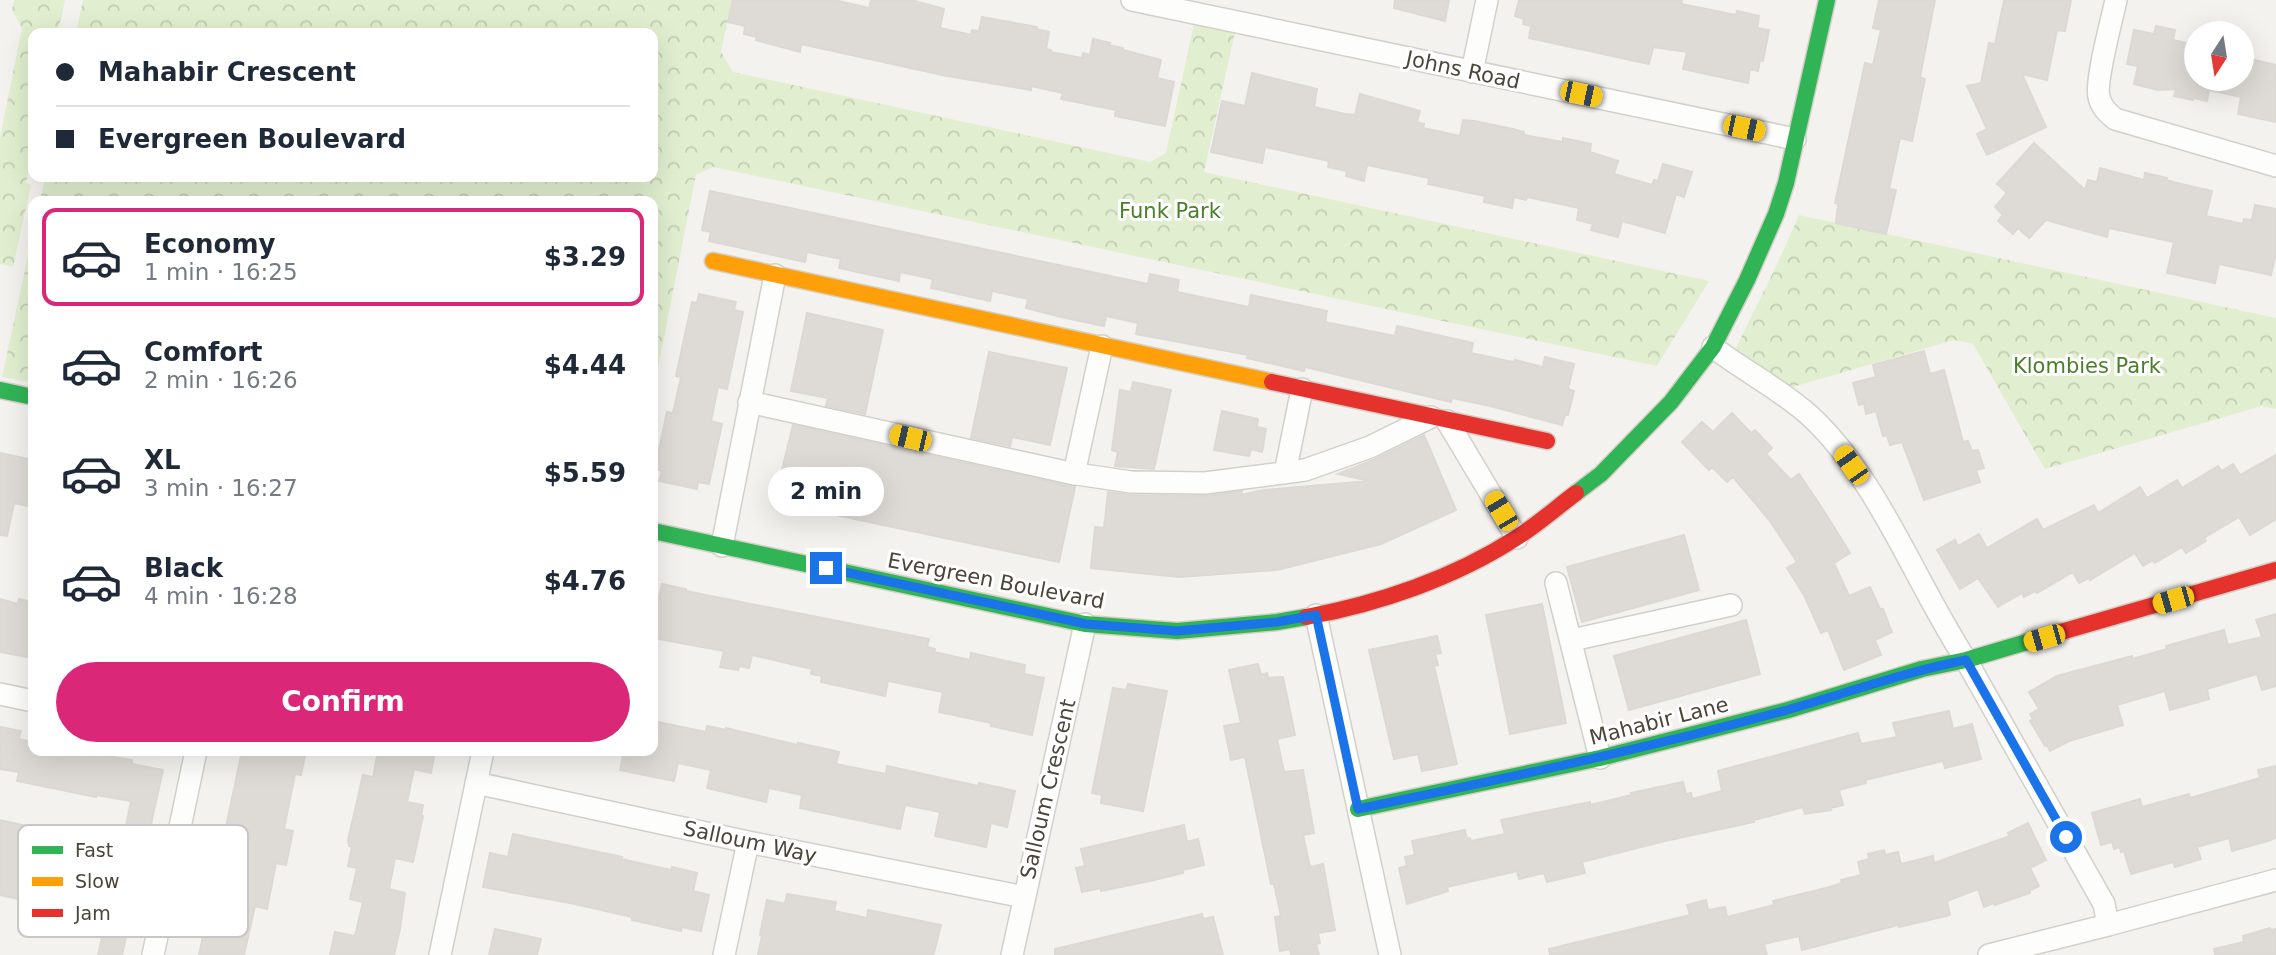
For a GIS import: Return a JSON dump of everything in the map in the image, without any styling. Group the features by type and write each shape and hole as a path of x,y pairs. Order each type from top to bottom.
{"street":[{"name":"Johns Road","path":"1132,0 1795,139"},
{"path":"1472,72 1487,0"},
{"name":"Evergreen Boulevard","path":"658,532 1086,624 1177,631 1277,622 1316,615 1397,594 1476,561 1517,538 1576,496 1671,402 1713,347 1776,214 1786,183 1827,0"},
{"path":"2116,0 2099,82 2098,96 2104,110 2115,119 2276,166"},
{"path":"713,261 1547,441"},
{"path":"722,546 775,275"},
{"path":"1074,474 1102,346"},
{"path":"1713,347 1779,391 1810,416 1839,447 1876,501 2104,904 2108,925"},
{"path":"1285,472 1302,389"},
{"path":"0,390 28,396"},
{"path":"749,402 1074,474 1131,482 1205,483 1305,470 1439,419"},
{"path":"1439,419 1517,538"},
{"name":"Mahabir Lane","path":"1358,809 1600,758 1788,710 1922,669 1966,660 2276,570"},
{"path":"1556,583 1600,758"},
{"path":"1572,640 1731,605"},
{"path":"1316,615 1390,955"},
{"name":"Salloum Crescent","path":"1012,955 1086,624"},
{"path":"0,694 28,700"},
{"path":"180,825 195,756"},
{"path":"440,955 482,756"},
{"name":"Salloum Way","path":"476,783 748,842 1024,897"},
{"path":"724,955 748,842"},
{"path":"1989,955 2276,880"},
{"path":"153,955 157,937"}],"green space":[{"path":"14,0 65,0 59,28 28,28 26,183 31,185 13,267 0,264 0,138 22,28 12,10"},
{"name":"Funk Park","path":"83,0 732,0 721,52 733,72 1150,162 1166,153 1196,14 1237,23 1204,172 1709,281 1657,366 713,167 696,175 658,368 658,196 41,196 44,182 658,182 658,28 77,28"},
{"name":"Klombies Park","path":"1799,215 2276,318 2276,409 2262,406 2045,469 1973,344 1954,340 1779,391 1730,360"},
{"path":"28,256 28,382 2,377"}],"building":[{"path":"733,0 834,0 869,8 871,0 911,0 944,9 940,28 971,35 972,30 979,31 982,17 1037,27 1036,29 1049,32 1046,49 1051,52 1082,58 1083,53 1090,55 1093,39 1110,43 1109,45 1123,50 1161,60 1157,78 1174,82 1165,126 1115,116 1116,110 1061,99 1063,93 1031,86 1031,90 947,76 801,44 800,52 756,40 757,37 744,34 745,26 728,22"},
{"path":"1395,0 1449,0 1445,21 1394,8"},
{"path":"1519,0 1682,0 1681,4 1736,15 1737,11 1759,16 1757,28 1769,30 1763,61 1760,60 1758,71 1750,69 1748,83 1683,69 1687,52 1653,47 1649,64 1529,38 1531,26 1523,24 1524,19 1515,16"},
{"path":"1879,0 1935,0 1920,77 1925,79 1912,141 1900,138 1889,189 1896,190 1886,234 1836,223 1838,204 1835,203 1865,63 1873,65 1881,30 1873,28"},
{"path":"2004,0 2071,0 2065,31 2057,30 2047,80 2022,74 2046,127 1987,155 1977,134 1987,129 1967,86 1981,83 1989,43 1995,44"},
{"path":"2156,26 2175,30 2173,40 2184,42 2184,91 2209,91 2207,101 2174,96 2176,89 2158,90 2134,84 2138,66 2127,64 2134,30 2154,34"},
{"path":"2254,60 2276,65 2276,122 2238,114 2241,97 2214,91 2254,91"},
{"path":"1252,73 1317,89 1314,107 1345,114 1355,115 1360,94 1420,111 1417,122 1424,124 1423,128 1460,136 1463,120 1474,121 1524,132 1524,135 1563,142 1563,138 1591,144 1590,152 1618,161 1614,174 1652,185 1654,180 1658,181 1663,164 1692,172 1684,197 1676,194 1665,233 1622,221 1618,237 1591,230 1593,224 1577,220 1579,208 1527,197 1526,200 1514,197 1512,208 1484,202 1485,196 1428,184 1429,178 1367,165 1364,181 1346,176 1347,171 1328,167 1329,161 1265,147 1262,163 1211,152 1222,101 1245,106"},
{"path":"2034,143 2085,190 2088,180 2097,182 2100,168 2144,180 2145,173 2212,191 2206,216 2243,224 2244,219 2252,220 2255,205 2276,209 2276,253 2271,275 2219,264 2215,283 2167,273 2174,242 2109,228 2107,237 2046,220 2029,238 2018,228 2013,234 1998,221 2003,215 1995,207 2007,193 1997,184"},
{"path":"710,191 1148,284 1150,274 1179,280 1177,292 1249,307 1251,295 1327,311 1325,322 1395,336 1397,326 1473,343 1471,353 1508,361 1515,360 1543,367 1545,357 1574,364 1568,389 1574,391 1568,415 1565,415 1562,425 1490,406 1452,398 1451,402 1305,367 1304,371 1247,358 1248,355 1136,334 1138,323 1106,316 1104,326 1061,317 1026,308 1028,299 992,291 990,301 931,288 933,279 900,272 899,281 839,268 841,259 807,252 805,262 709,241 711,232 702,230"},
{"path":"699,294 736,302 734,310 743,312 727,389 718,387 711,421 722,424 709,484 698,482 697,489 659,481 662,471 658,470 658,455 667,412 673,413 681,377 676,376 692,302 697,303"},
{"path":"807,313 883,330 865,414 826,406 828,398 791,391"},
{"path":"1924,351 1930,374 1944,370 1963,442 1968,441 1972,451 1978,450 1984,468 1976,470 1980,482 1924,500 1902,442 1890,445 1887,435 1883,436 1876,411 1866,414 1864,403 1859,405 1853,383 1876,377 1873,365"},
{"path":"989,352 1067,368 1050,445 1012,437 1010,446 971,438"},
{"path":"1133,382 1171,390 1154,469 1115,466 1118,452 1112,450 1120,390 1131,392"},
{"path":"1222,411 1258,419 1257,427 1266,429 1262,452 1251,449 1249,456 1214,450"},
{"path":"1732,413 1751,433 1755,430 1772,448 1766,454 1791,480 1799,474 1850,553 1834,563 1849,596 1870,587 1880,609 1883,609 1892,632 1875,640 1881,655 1844,670 1828,630 1821,633 1804,595 1787,568 1797,562 1770,521 1733,477 1727,482 1712,467 1709,470 1682,442 1702,422 1713,432"},
{"path":"793,425 1075,487 1059,562 774,502"},
{"path":"1424,435 1456,510 1381,544 1277,570 1179,577 1091,568 1095,527 1104,528 1108,492 1205,496 1242,491 1241,495 1264,490 1369,481 1338,474"},
{"path":"0,453 28,459 28,506 14,503 7,536 0,535"},
{"path":"2276,455 2276,519 2250,535 2239,517 2204,538 2206,541 2186,553 2182,547 2155,563 2153,560 2143,566 2135,553 2090,580 2089,578 2079,583 2073,572 2037,593 2035,591 2024,597 2022,593 1998,607 1978,578 1960,589 1937,550 1955,540 1958,546 1979,534 1987,548 2037,519 2043,530 2094,505 2098,513 2140,487 2147,498 2177,480 2182,488 2218,466 2222,471 2233,464 2240,475"},
{"path":"1684,535 1699,590 1582,622 1567,567"},
{"path":"662,584 929,639 927,647 935,649 934,652 970,660 971,653 1025,665 1024,674 1044,678 1032,735 939,712 943,692 888,681 885,696 821,682 822,676 811,674 812,669 752,655 749,668 739,666 738,670 720,667 724,651 658,639"},
{"path":"0,599 18,604 19,599 28,601 28,657 0,652"},
{"path":"1542,604 1566,723 1510,734 1486,615"},
{"path":"2276,614 2276,686 2262,690 2257,674 2207,689 2209,699 2170,710 2165,691 2117,705 2123,725 2069,741 2050,751 2030,721 2033,719 2030,714 2039,709 2029,692 2057,676 2132,656 2132,659 2167,649 2166,646 2224,630 2228,645 2262,637 2256,620"},
{"path":"1746,620 1760,674 1629,710 1614,656"},
{"path":"1437,636 1441,653 1435,654 1438,665 1434,666 1457,764 1422,771 1418,754 1394,759 1369,650"},
{"path":"1258,664 1261,675 1267,673 1268,678 1283,677 1295,735 1277,739 1284,772 1303,770 1314,833 1303,835 1310,867 1323,864 1335,930 1318,933 1320,943 1316,944 1319,955 1291,955 1290,949 1280,951 1275,917 1281,916 1274,884 1271,884 1245,757 1231,760 1224,726 1241,723 1229,670"},
{"path":"1128,684 1167,691 1143,811 1101,803 1102,795 1092,793 1113,688 1126,690"},
{"path":"1949,711 1953,729 1972,724 1981,759 1945,768 1943,761 1865,780 1866,783 1839,790 1843,805 1830,808 1831,810 1805,814 1803,807 1754,822 1582,862 1585,873 1547,882 1544,873 1519,879 1517,871 1447,887 1448,891 1407,904 1399,868 1407,866 1405,857 1415,855 1412,841 1465,830 1467,839 1470,838 1471,841 1505,834 1501,820 1590,802 1590,805 1683,782 1686,794 1691,793 1692,799 1722,791 1718,771 1858,733 1861,744 1897,737 1893,723"},
{"path":"658,722 706,732 707,726 726,728 826,749 839,752 836,764 886,774 887,766 978,786 979,783 1015,791 1007,827 991,823 986,847 935,836 940,812 905,805 900,829 800,808 802,795 769,788 766,802 707,788 711,770 678,763 674,781 620,770 623,756 658,756"},
{"path":"0,727 21,731 19,739 28,741 28,756 107,756 132,760 132,764 163,770 151,825 126,825 131,801 96,797 17,781 19,772 0,769"},
{"path":"241,756 305,756 301,775 295,774 284,829 293,831 286,865 276,863 267,909 255,906 244,955 199,955 203,937 248,937 248,825 226,825"},
{"path":"377,756 434,756 431,773 414,769 407,802 423,805 413,862 395,858 389,889 405,893 394,955 330,955 335,932 355,936 363,902 350,899 357,868 348,866 352,847 349,846 348,840 363,775 373,777"},
{"path":"2276,766 2276,837 2271,840 2232,851 2229,838 2197,847 2201,859 2175,867 2173,862 2131,874 2124,851 2121,852 2120,847 2114,849 2112,842 2101,845 2092,813 2140,799 2142,807 2189,794 2190,798 2260,778 2258,770"},
{"path":"0,820 22,825 18,825 18,899 0,895"},
{"path":"2028,823 2046,860 2030,868 2039,886 2029,891 2030,893 1995,905 1994,903 1984,907 1978,889 1947,901 1950,915 1899,927 1898,925 1802,950 1799,936 1764,944 1767,955 1550,955 1549,949 1690,915 1687,905 1706,900 1708,910 1725,907 1727,917 1774,905 1773,901 1830,887 1842,883 1841,880 1861,875 1858,862 1869,859 1868,854 1884,850 1885,855 1898,852 1901,864 1933,856 1934,863 2010,836 2008,833"},
{"path":"1184,825 1187,842 1198,839 1204,865 1150,881 1082,892 1076,868 1085,866 1081,849"},
{"path":"513,834 671,870 672,867 697,873 693,891 709,895 701,931 682,927 681,931 575,904 483,887 490,853 508,857"},
{"path":"787,894 836,902 834,911 867,918 868,910 941,925 933,955 758,955 767,900 785,904"},
{"path":"1202,914 1203,919 1213,917 1223,955 1055,955 1055,949"},
{"path":"2270,928 2276,929 2276,955 2215,955 2214,949 2244,942 2243,936"},
{"path":"495,929 541,939 537,955 489,955"},
{"path":"102,937 126,937 122,955 98,955"}],"traffic: fast":[{"path":"1576,493 1601,474 1671,402 1713,347 1776,214 1786,183 1827,0"},
{"path":"0,390 28,396"},
{"path":"658,532 1085,624 1177,631 1306,617"},
{"path":"1358,809 1600,758 1788,710 1922,669 1966,660 2040,638"}],"traffic: slow":[{"path":"713,261 1272,382"}],"traffic: jam":[{"path":"1272,382 1547,441"},
{"path":"1306,617 1388,597 1441,577 1524,533 1576,493"},
{"path":"2040,638 2276,570"}],"route":[{"path":"826,568 1086,624 1177,631 1234,627 1316,615 1358,809 1600,758 1788,710 1922,669 1966,660 2066,837"}]}
